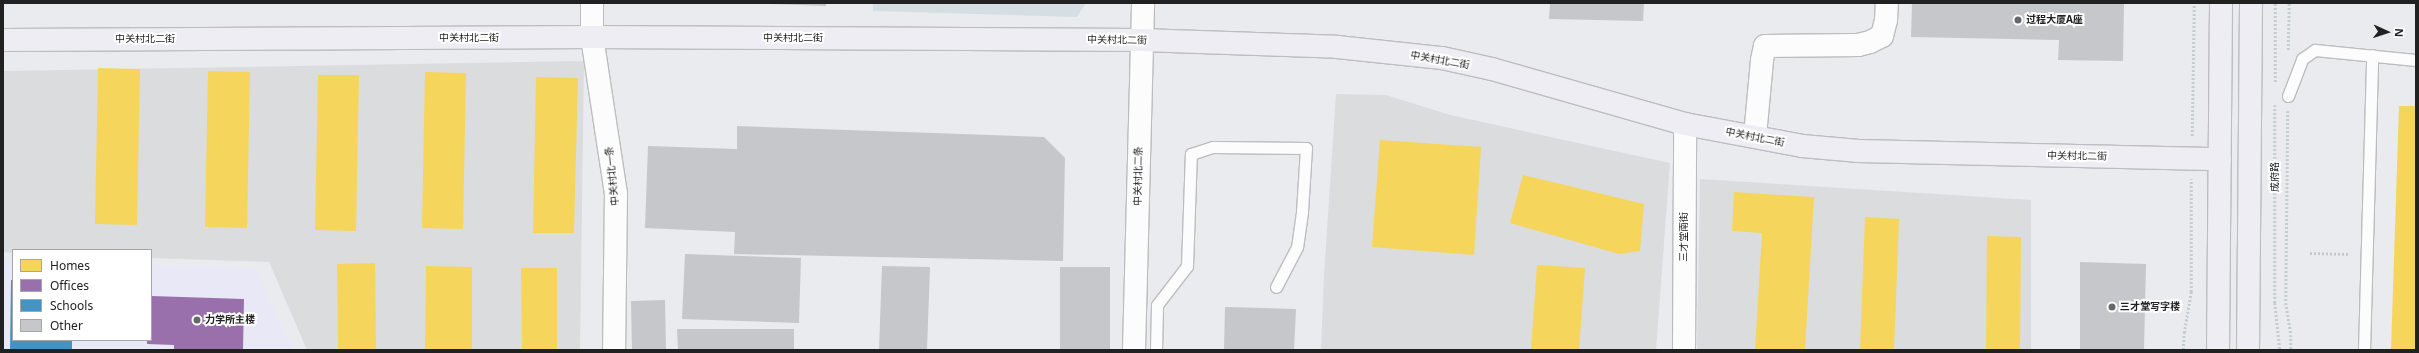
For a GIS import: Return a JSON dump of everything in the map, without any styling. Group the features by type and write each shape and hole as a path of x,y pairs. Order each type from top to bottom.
{"street":[{"name":"中关村北一条","path":"592,3 592,37 616,193 614,350"},
{"name":"中关村北二条","path":"1134,350 1143,3"},
{"path":"1755,136 1762,60 1765,46 1858,45 1870,42 1882,36 1886,20 1887,3"},
{"path":"2218,350 2221,3"},
{"path":"2248,350 2251,3"},
{"name":"中关村北二街","path":"3,40 592,37 1141,40 1337,47 1442,58 1492,69 1684,124 1755,136 1802,146 1859,151 2220,159"},
{"name":"三才堂南街","path":"1684,124 1684,350"}],"lane":[{"path":"2288,96 2302,59 2315,50 2416,60"},
{"path":"2364,350 2372,55"},
{"path":"1156,350 1157,304 1188,266 1191,154 1213,147 1306,148 1302,212 1297,247 1276,287"}],"path":[{"path":"2275,3 2275,90"},
{"path":"2288,57 2289,3"},
{"path":"2288,96 2286,302 2292,335 2291,350"},
{"name":"成府路","path":"2275,98 2275,303 2280,350"},
{"path":"2310,253 2367,255"}],"shaded area":[{"path":"873,3 1086,3 1077,17 873,11"},
{"path":"584,61 580,350 307,350 269,262 152,258 152,249 12,249 12,253 3,252 3,71"},
{"path":"1336,94 1386,95 1450,115 1670,163 1656,350 1321,350 1324,275"},
{"path":"1700,179 2031,200 2031,350 1697,350"},
{"path":"3,259 12,259 12,341 152,341 152,265 255,269 294,350 3,350"}],"building: Homes":[{"path":"98,68 140,69 137,225 95,224"},
{"path":"208,71 250,72 247,228 205,227"},
{"path":"425,72 466,73 463,229 422,228"},
{"path":"318,75 359,75 356,231 315,230"},
{"path":"536,77 578,78 574,233 533,233"},
{"path":"2399,106 2416,106 2416,350 2391,350"},
{"path":"1380,140 1481,147 1474,255 1372,247"},
{"path":"1523,175 1644,204 1640,251 1619,254 1510,223"},
{"path":"1734,192 1814,197 1805,350 1755,350 1762,233 1732,231"},
{"path":"1865,217 1899,219 1894,350 1860,350"},
{"path":"1987,236 2021,237 2020,350 1986,350"},
{"path":"375,263 376,350 338,350 337,264"},
{"path":"1537,265 1585,268 1579,350 1531,350"},
{"path":"426,266 472,267 472,350 425,350"},
{"path":"521,268 557,268 557,350 522,350"}],"building: Offices":[{"name":"力学所主楼","path":"152,296 244,299 243,350 174,350 174,345 147,344 147,341 152,341"}],"building: Schools":[{"path":"12,280 12,341 72,341 72,350 10,350"}],"building: Other":[{"path":"826,3 826,6 771,4"},
{"path":"1550,3 1644,3 1643,21 1549,19"},
{"name":"过程大厦A座","path":"1912,3 2124,3 2123,61 2058,60 2059,40 1911,37"},
{"path":"737,126 1044,137 1065,158 1063,261 734,254 735,232 645,228 648,146 737,149"},
{"path":"685,254 801,258 799,323 682,319"},
{"name":"三才堂写字楼","path":"2080,262 2146,264 2144,350 2080,350"},
{"path":"882,266 930,267 927,350 879,350"},
{"path":"1060,267 1110,267 1110,350 1060,350"},
{"path":"665,300 666,350 632,350 631,301"},
{"path":"1225,307 1296,309 1294,350 1224,350"},
{"path":"677,329 794,329 794,350 678,350"}],"place":[{"name":"过程大厦A座","path":"2018,20"},
{"name":"三才堂写字楼","path":"2112,307"},
{"name":"力学所主楼","path":"197,320"}]}
